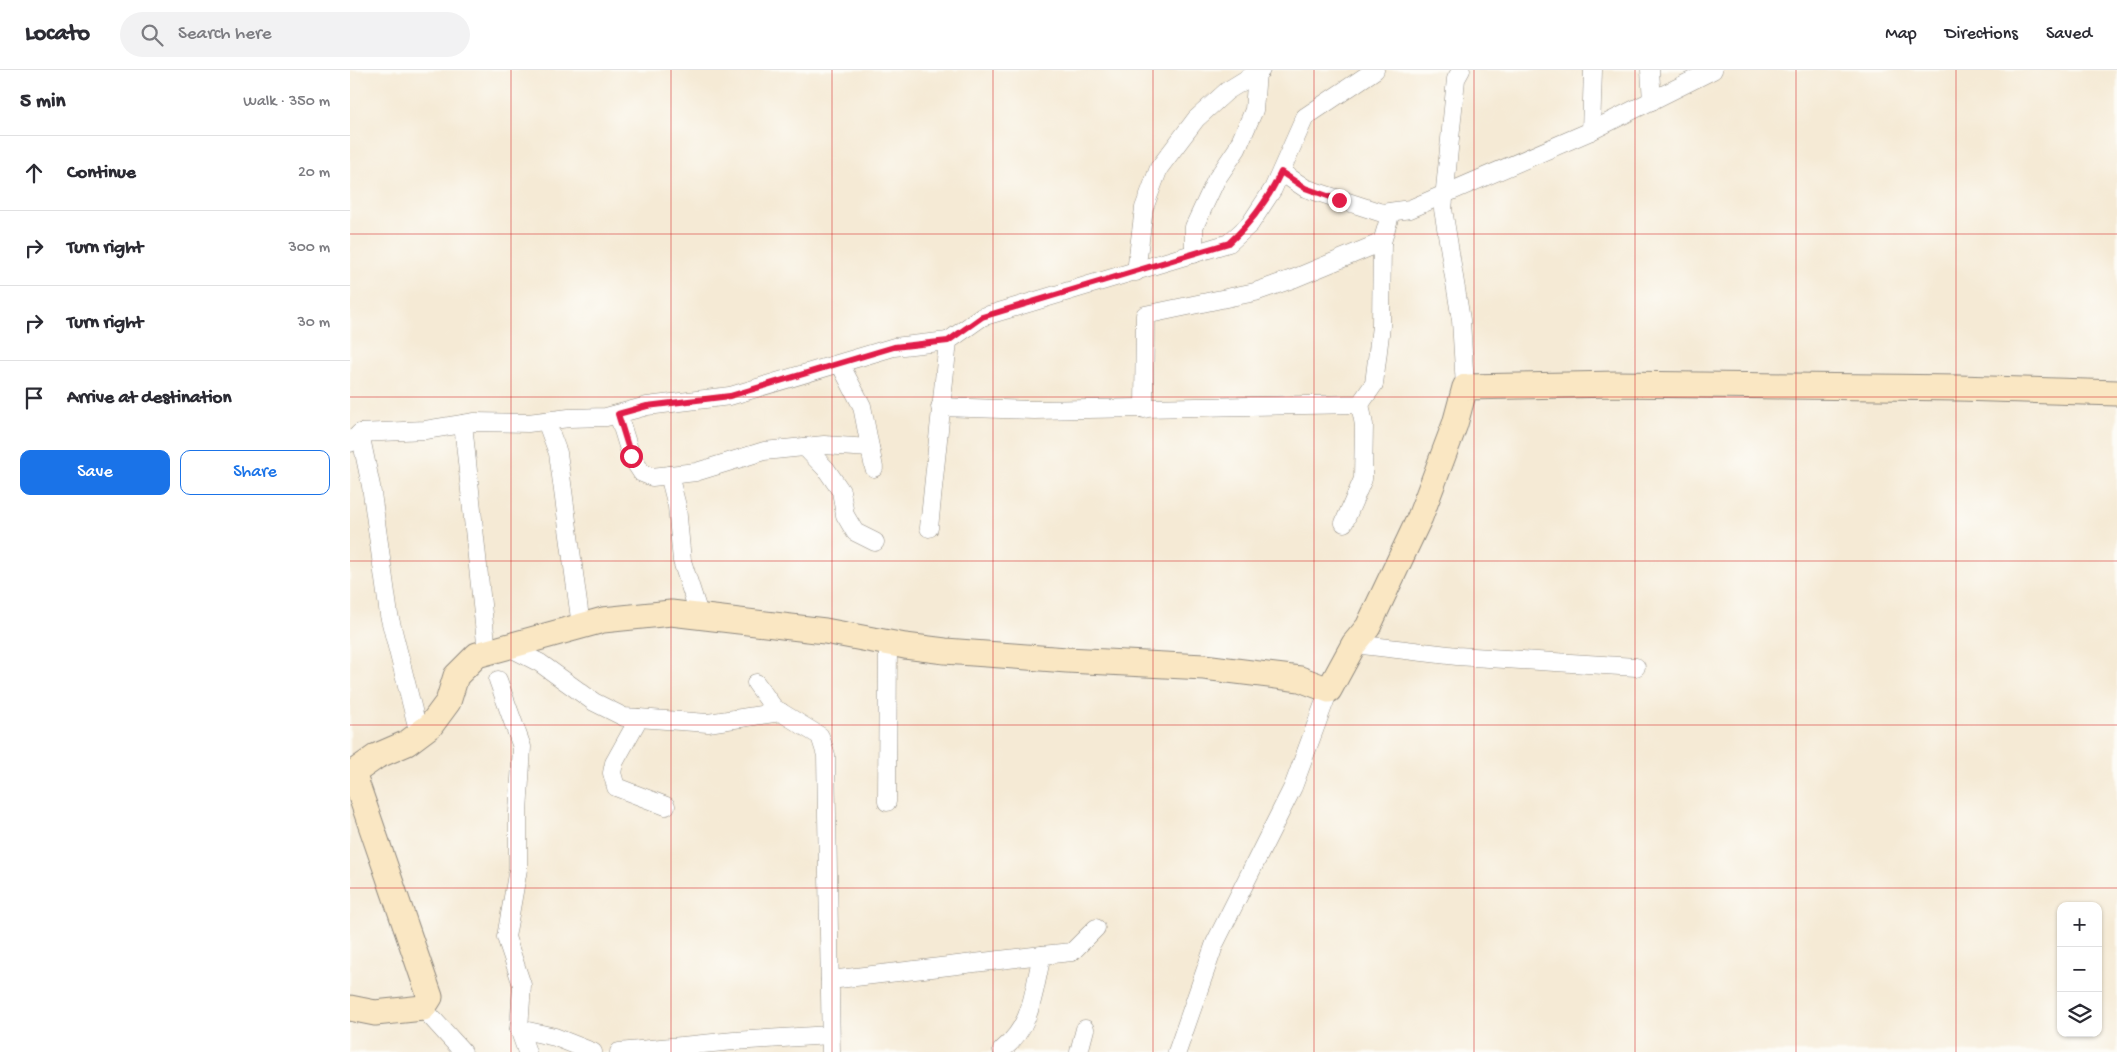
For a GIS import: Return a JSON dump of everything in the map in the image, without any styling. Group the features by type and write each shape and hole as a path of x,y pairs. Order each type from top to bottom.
{"street":[{"path":"419,734 389,615 371,486 355,438 462,424 606,417 647,406 730,396 894,347 948,341 982,317 1229,243 1250,224 1273,189 1305,117 1375,70"},
{"path":"1178,1052 1215,943 1292,787 1329,690 1354,644 1368,626 1420,517 1455,424 1465,387 1461,320 1442,209 1456,79 1461,70"},
{"path":"1591,131 1593,70"},
{"path":"1650,70 1652,101"},
{"path":"1281,172 1305,188 1382,213 1410,209 1591,131 1713,70"},
{"path":"1194,254 1194,227 1216,180 1237,148 1254,110 1259,71"},
{"path":"1136,272 1144,208 1159,168 1196,119 1227,91 1259,71"},
{"path":"1344,523 1363,478 1364,425 1360,404 1374,384 1381,326 1382,242 1391,212"},
{"path":"1144,409 1145,316 1255,292 1295,278 1382,242"},
{"path":"929,528 948,341"},
{"path":"840,364 862,406 874,468"},
{"path":"1465,387 1616,384 1959,388 2117,393"},
{"path":"940,407 1034,410 1360,404"},
{"path":"618,414 631,456 642,473 652,477 696,472 764,451 824,445 870,448"},
{"path":"546,421 558,453 581,626"},
{"path":"462,424 498,650"},
{"path":"805,447 826,469 841,491 845,515 855,532 875,542"},
{"path":"669,475 677,506 682,561 700,617"},
{"path":"423,1008 430,997 352,772 378,756 407,743 431,725 448,702 456,676 477,655 603,620 671,613 825,631 945,651 1204,667 1300,679 1329,690"},
{"path":"887,802 888,643"},
{"path":"1354,644 1466,656 1636,667"},
{"path":"498,650 540,663 594,702 624,717 708,723 781,712"},
{"path":"498,680 522,746 518,812 518,869 506,937 522,984 520,1029 527,1052"},
{"path":"619,1052 831,1044 826,755 820,736 774,708 756,683"},
{"path":"639,718 614,763 612,773 616,787 666,806"},
{"path":"830,980 1072,952 1096,928"},
{"path":"998,1051 1015,1040 1029,1016 1042,955"},
{"path":"350,1008 375,1013 423,1008"},
{"path":"423,1008 463,1052"},
{"path":"520,1029 555,1037 593,1052"},
{"path":"1079,1052 1085,1029"}],"route":[{"path":"631,456 618,414 647,406 730,396 894,347 948,341 982,317 1178,260 1229,243 1250,224 1273,189 1281,172 1305,188 1339,200"}]}
